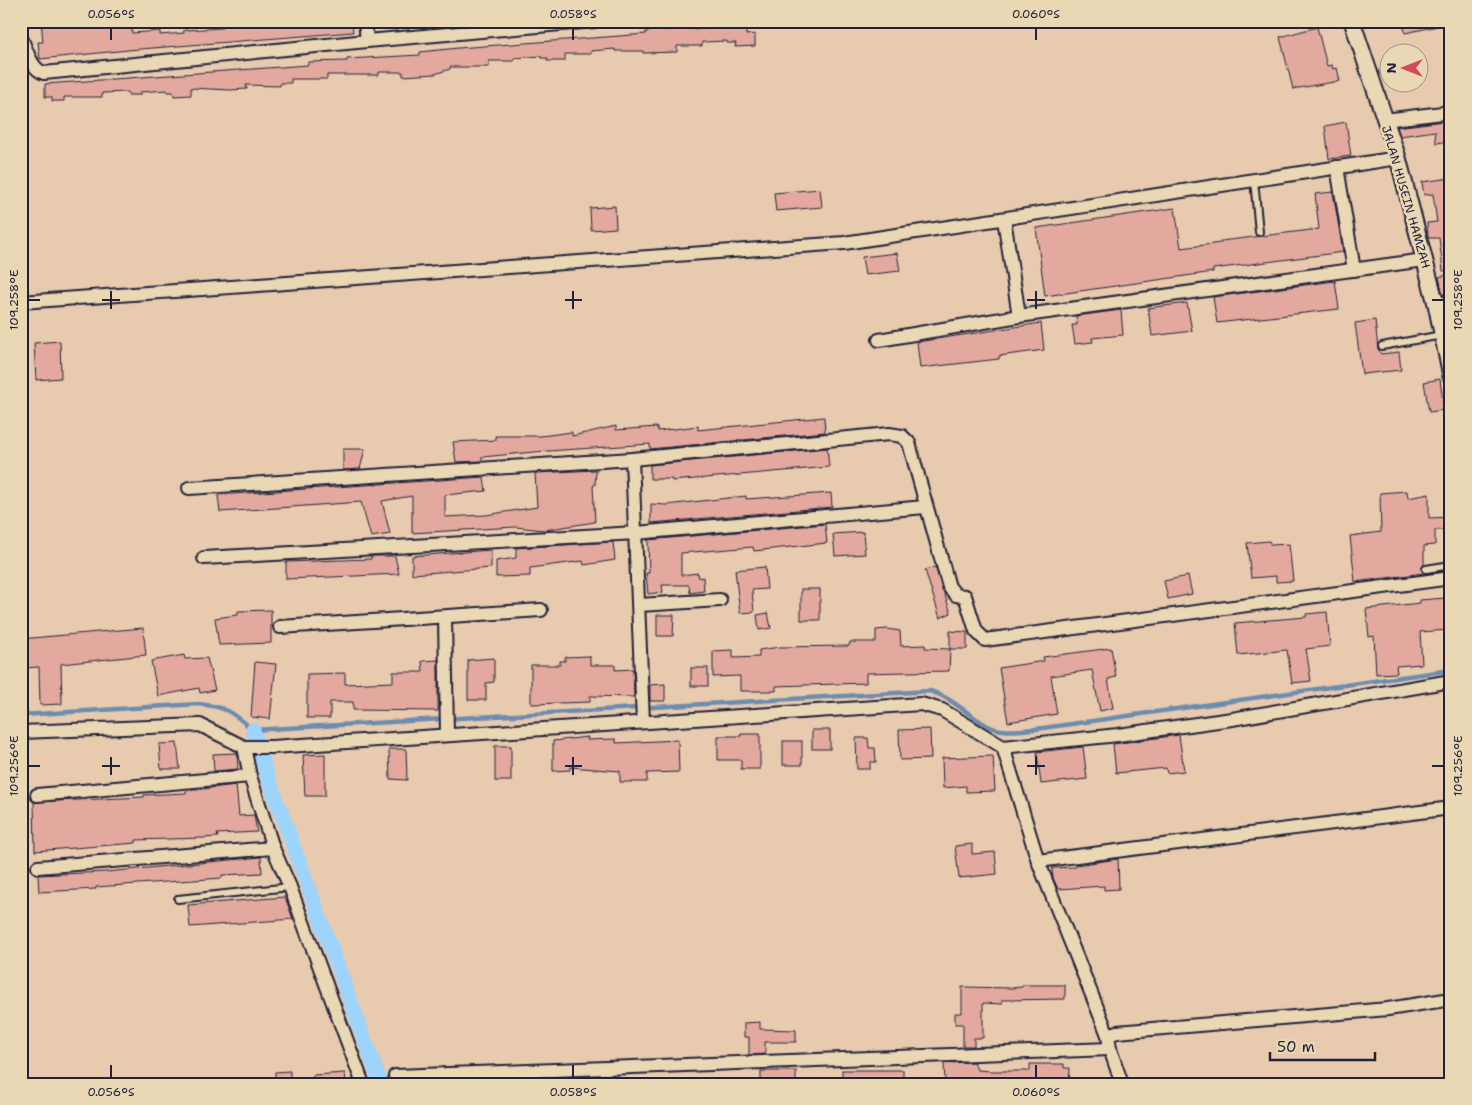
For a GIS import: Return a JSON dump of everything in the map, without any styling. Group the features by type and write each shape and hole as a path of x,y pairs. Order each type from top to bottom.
{"street":[{"path":"365,21 367,41"},
{"path":"21,38 33,65 37,71 44,73 367,41 595,21"},
{"name":"JALAN HUSEIN HAMZAH","path":"1352,21 1398,158 1424,260 1443,303 1442,335 1451,376"},
{"path":"1384,120 1451,112"},
{"path":"21,302 844,243 1398,158"},
{"path":"1337,168 1354,270"},
{"path":"1004,219 1019,316"},
{"path":"879,340 1019,316 1424,260"},
{"path":"189,488 632,459 889,434 902,436 909,443 925,507 949,587 956,596 965,596 976,631 985,640 1451,578"},
{"path":"632,459 643,713"},
{"path":"204,558 636,533 925,507"},
{"path":"639,605 720,600"},
{"path":"280,627 445,618 541,610"},
{"path":"445,618 447,727"},
{"path":"21,732 200,725 249,747 272,747 447,727 643,713 921,704 942,710 1002,747 1118,735 1232,719 1451,681"},
{"path":"249,747 250,776 273,848 290,887 363,1084"},
{"path":"1002,747 1038,861 1108,1035 1110,1049 1122,1084"},
{"path":"37,795 250,776"},
{"path":"1038,861 1451,808"},
{"path":"38,867 273,848"},
{"path":"1108,1035 1117,1032 1388,1009 1451,999"},
{"path":"395,1076 1110,1049"}],"lane":[{"path":"1254,180 1259,232"},
{"path":"1382,346 1442,335"},
{"path":"1426,569 1451,565"},
{"path":"178,899 290,887"}],"building":[{"path":"41,21 131,21 132,33 160,31 160,35 184,33 184,30 223,28 223,25 228,25 228,21 296,24 296,21 352,21 353,32 40,59 38,42 43,42"},
{"path":"1403,21 1437,21 1438,26 1405,33"},
{"path":"746,26 746,35 755,34 755,46 735,47 736,43 727,43 727,41 702,42 702,46 677,46 677,52 643,53 643,51 615,51 615,49 591,51 591,54 565,54 565,61 547,61 548,58 541,58 541,56 514,58 514,61 489,61 489,67 450,67 450,69 435,74 403,76 403,72 379,72 379,75 327,75 327,79 291,79 291,83 280,83 280,86 246,85 247,89 230,90 191,88 191,95 174,96 173,92 167,92 167,90 140,92 140,95 128,95 128,92 102,93 102,97 64,97 64,101 52,101 52,97 45,97 45,84 308,65 308,62 420,55 420,52 458,48 646,34 646,31"},
{"path":"1317,27 1327,66 1332,65 1333,69 1337,68 1340,81 1293,89 1280,37"},
{"path":"1451,120 1451,141 1436,143 1435,131 1400,136 1397,127"},
{"path":"1346,122 1351,156 1329,159 1325,126"},
{"path":"1451,178 1451,271 1443,271 1439,238 1429,238 1428,235 1427,223 1437,222 1433,194 1424,195 1422,182"},
{"path":"820,189 822,207 776,211 774,193"},
{"path":"1333,192 1343,252 1213,269 1213,272 1045,296 1036,228 1175,208 1181,248 1319,229 1315,194"},
{"path":"615,206 616,228 591,230 590,208"},
{"path":"897,253 900,271 865,275 862,257"},
{"path":"1451,274 1451,294 1443,295 1439,277"},
{"path":"1335,281 1339,309 1217,323 1213,297"},
{"path":"1187,303 1192,331 1152,336 1148,308"},
{"path":"1121,310 1123,335 1092,338 1093,342 1075,344 1072,325 1077,325 1076,316"},
{"path":"1375,320 1378,349 1381,354 1399,352 1401,370 1362,374 1355,323"},
{"path":"1041,323 1044,350 999,356 999,359 920,368 917,342"},
{"path":"60,341 61,378 36,380 34,343"},
{"path":"1440,379 1444,410 1429,412 1424,382"},
{"path":"824,417 825,432 650,449 650,444 534,452 482,457 482,461 456,462 453,442 496,440 495,436 541,436 572,432 572,436 616,426 616,430 657,427 658,431 698,426 698,430"},
{"path":"827,448 829,467 672,481 672,479 650,479 650,465"},
{"path":"343,449 365,449 360,469 343,470"},
{"path":"596,470 595,485 593,486 595,522 544,530 516,527 412,533 412,496 382,501 390,534 371,537 361,502 220,512 218,495 484,477 486,491 445,495 445,517 486,515 537,507 535,473"},
{"path":"1407,491 1408,498 1429,494 1429,518 1451,517 1451,530 1435,530 1435,545 1424,546 1424,564 1421,569 1424,573 1355,582 1350,536 1381,532 1380,493"},
{"path":"831,493 832,507 651,523 651,504 666,505 746,496 746,499"},
{"path":"825,524 827,543 754,551 753,547 681,553 681,575 698,573 699,578 703,577 704,591 690,593 689,585 662,585 663,592 648,594 646,573 649,573 648,540"},
{"path":"863,532 865,554 835,556 833,534"},
{"path":"1269,541 1271,545 1289,544 1293,581 1276,582 1276,576 1251,578 1247,543"},
{"path":"613,542 615,560 584,565 583,561 530,568 530,576 496,577 496,561 516,558 516,548"},
{"path":"491,550 491,568 412,574 412,556"},
{"path":"371,556 395,556 399,574 286,579 286,562 371,559"},
{"path":"765,567 767,589 752,590 754,612 740,613 735,570"},
{"path":"935,567 951,613 940,618 925,570"},
{"path":"1188,576 1192,594 1168,599 1164,581"},
{"path":"801,589 820,589 820,620 801,620"},
{"path":"1445,598 1448,630 1420,632 1422,664 1396,666 1397,673 1376,674 1374,636 1369,637 1366,609 1420,603 1420,600"},
{"path":"271,610 271,643 219,645 215,618 238,615 238,611"},
{"path":"1327,612 1330,646 1306,649 1311,681 1292,683 1287,650 1238,655 1235,623 1306,617 1306,614"},
{"path":"768,613 771,628 759,630 757,615"},
{"path":"657,615 674,615 673,636 657,636"},
{"path":"143,628 146,655 61,664 62,704 40,705 39,667 25,668 21,639"},
{"path":"876,630 900,631 901,646 925,645 925,648 950,649 949,671 866,673 866,683 776,686 776,691 740,691 740,676 713,677 713,651 733,650 733,658 759,657 759,650 780,647 849,646 850,642 876,642"},
{"path":"950,631 967,632 967,649 950,649"},
{"path":"1111,648 1116,677 1108,679 1113,708 1100,711 1092,670 1051,676 1057,714 1008,722 999,668 1044,661 1043,657"},
{"path":"184,655 185,659 207,658 215,690 200,693 199,688 158,696 151,661"},
{"path":"590,656 590,665 615,665 615,670 633,669 634,697 590,696 590,702 531,704 531,665 560,665 560,661 565,661 565,657"},
{"path":"494,658 494,682 486,683 486,700 468,700 468,660"},
{"path":"438,660 438,711 353,710 353,702 330,702 330,718 307,718 307,674 345,673 345,684 393,682 393,672 423,672 422,661"},
{"path":"255,662 276,664 270,719 251,717"},
{"path":"691,668 708,668 708,686 691,686"},
{"path":"665,684 665,701 650,701 650,685"},
{"path":"930,729 931,759 900,760 899,730"},
{"path":"812,730 830,730 830,749 812,749"},
{"path":"741,734 760,734 760,769 741,769 741,760 718,760 718,736 741,736"},
{"path":"1179,735 1184,771 1167,773 1166,768 1116,773 1113,744"},
{"path":"588,737 587,740 616,739 616,743 678,740 679,772 647,773 647,782 620,782 620,771 570,767 570,770 553,771 553,741"},
{"path":"856,738 868,738 869,748 875,748 876,762 870,762 870,769 857,769"},
{"path":"783,741 802,741 802,765 783,765"},
{"path":"177,743 180,769 161,769 159,744"},
{"path":"495,746 511,746 511,781 495,781"},
{"path":"1083,747 1087,779 1041,784 1037,752"},
{"path":"389,749 406,749 407,780 390,779"},
{"path":"237,753 238,769 214,771 213,754"},
{"path":"325,754 325,796 305,796 303,755"},
{"path":"993,756 995,791 966,792 966,786 943,788 942,758"},
{"path":"236,785 239,816 254,815 257,832 217,834 218,837 203,838 136,840 136,843 35,851 34,802 144,797 144,795 186,793 186,791"},
{"path":"972,844 972,854 995,852 997,874 959,878 955,846"},
{"path":"261,857 262,873 222,875 222,878 96,887 96,889 39,892 38,875 106,872"},
{"path":"1118,859 1119,889 1104,890 1104,886 1058,889 1053,878 1052,868 1076,867 1076,865"},
{"path":"285,897 293,919 190,927 188,905"},
{"path":"1022,985 1065,985 1065,999 1002,1000 1002,1004 983,1003 983,1038 974,1038 974,1046 963,1046 963,1024 955,1024 955,1013 962,1013 962,987 1012,988 1022,987"},
{"path":"760,1022 760,1029 796,1030 796,1042 765,1042 765,1054 749,1055 749,1037 744,1037 744,1023"},
{"path":"974,1062 977,1070 992,1071 1030,1071 1030,1064 1064,1064 1064,1068 1070,1068 1069,1084 945,1084 944,1063"},
{"path":"842,1070 903,1070 903,1084 842,1084"},
{"path":"290,1071 290,1084 275,1084 275,1072"},
{"path":"761,1071 796,1071 796,1084 761,1084"},
{"path":"345,1073 346,1084 313,1084 313,1075"}],"waterway":[{"path":"21,715 198,704 228,711 253,730 930,691 953,702 988,726 999,730 1017,730 1036,729 1451,670"},
{"path":"253,730 266,772 381,1084"}]}
